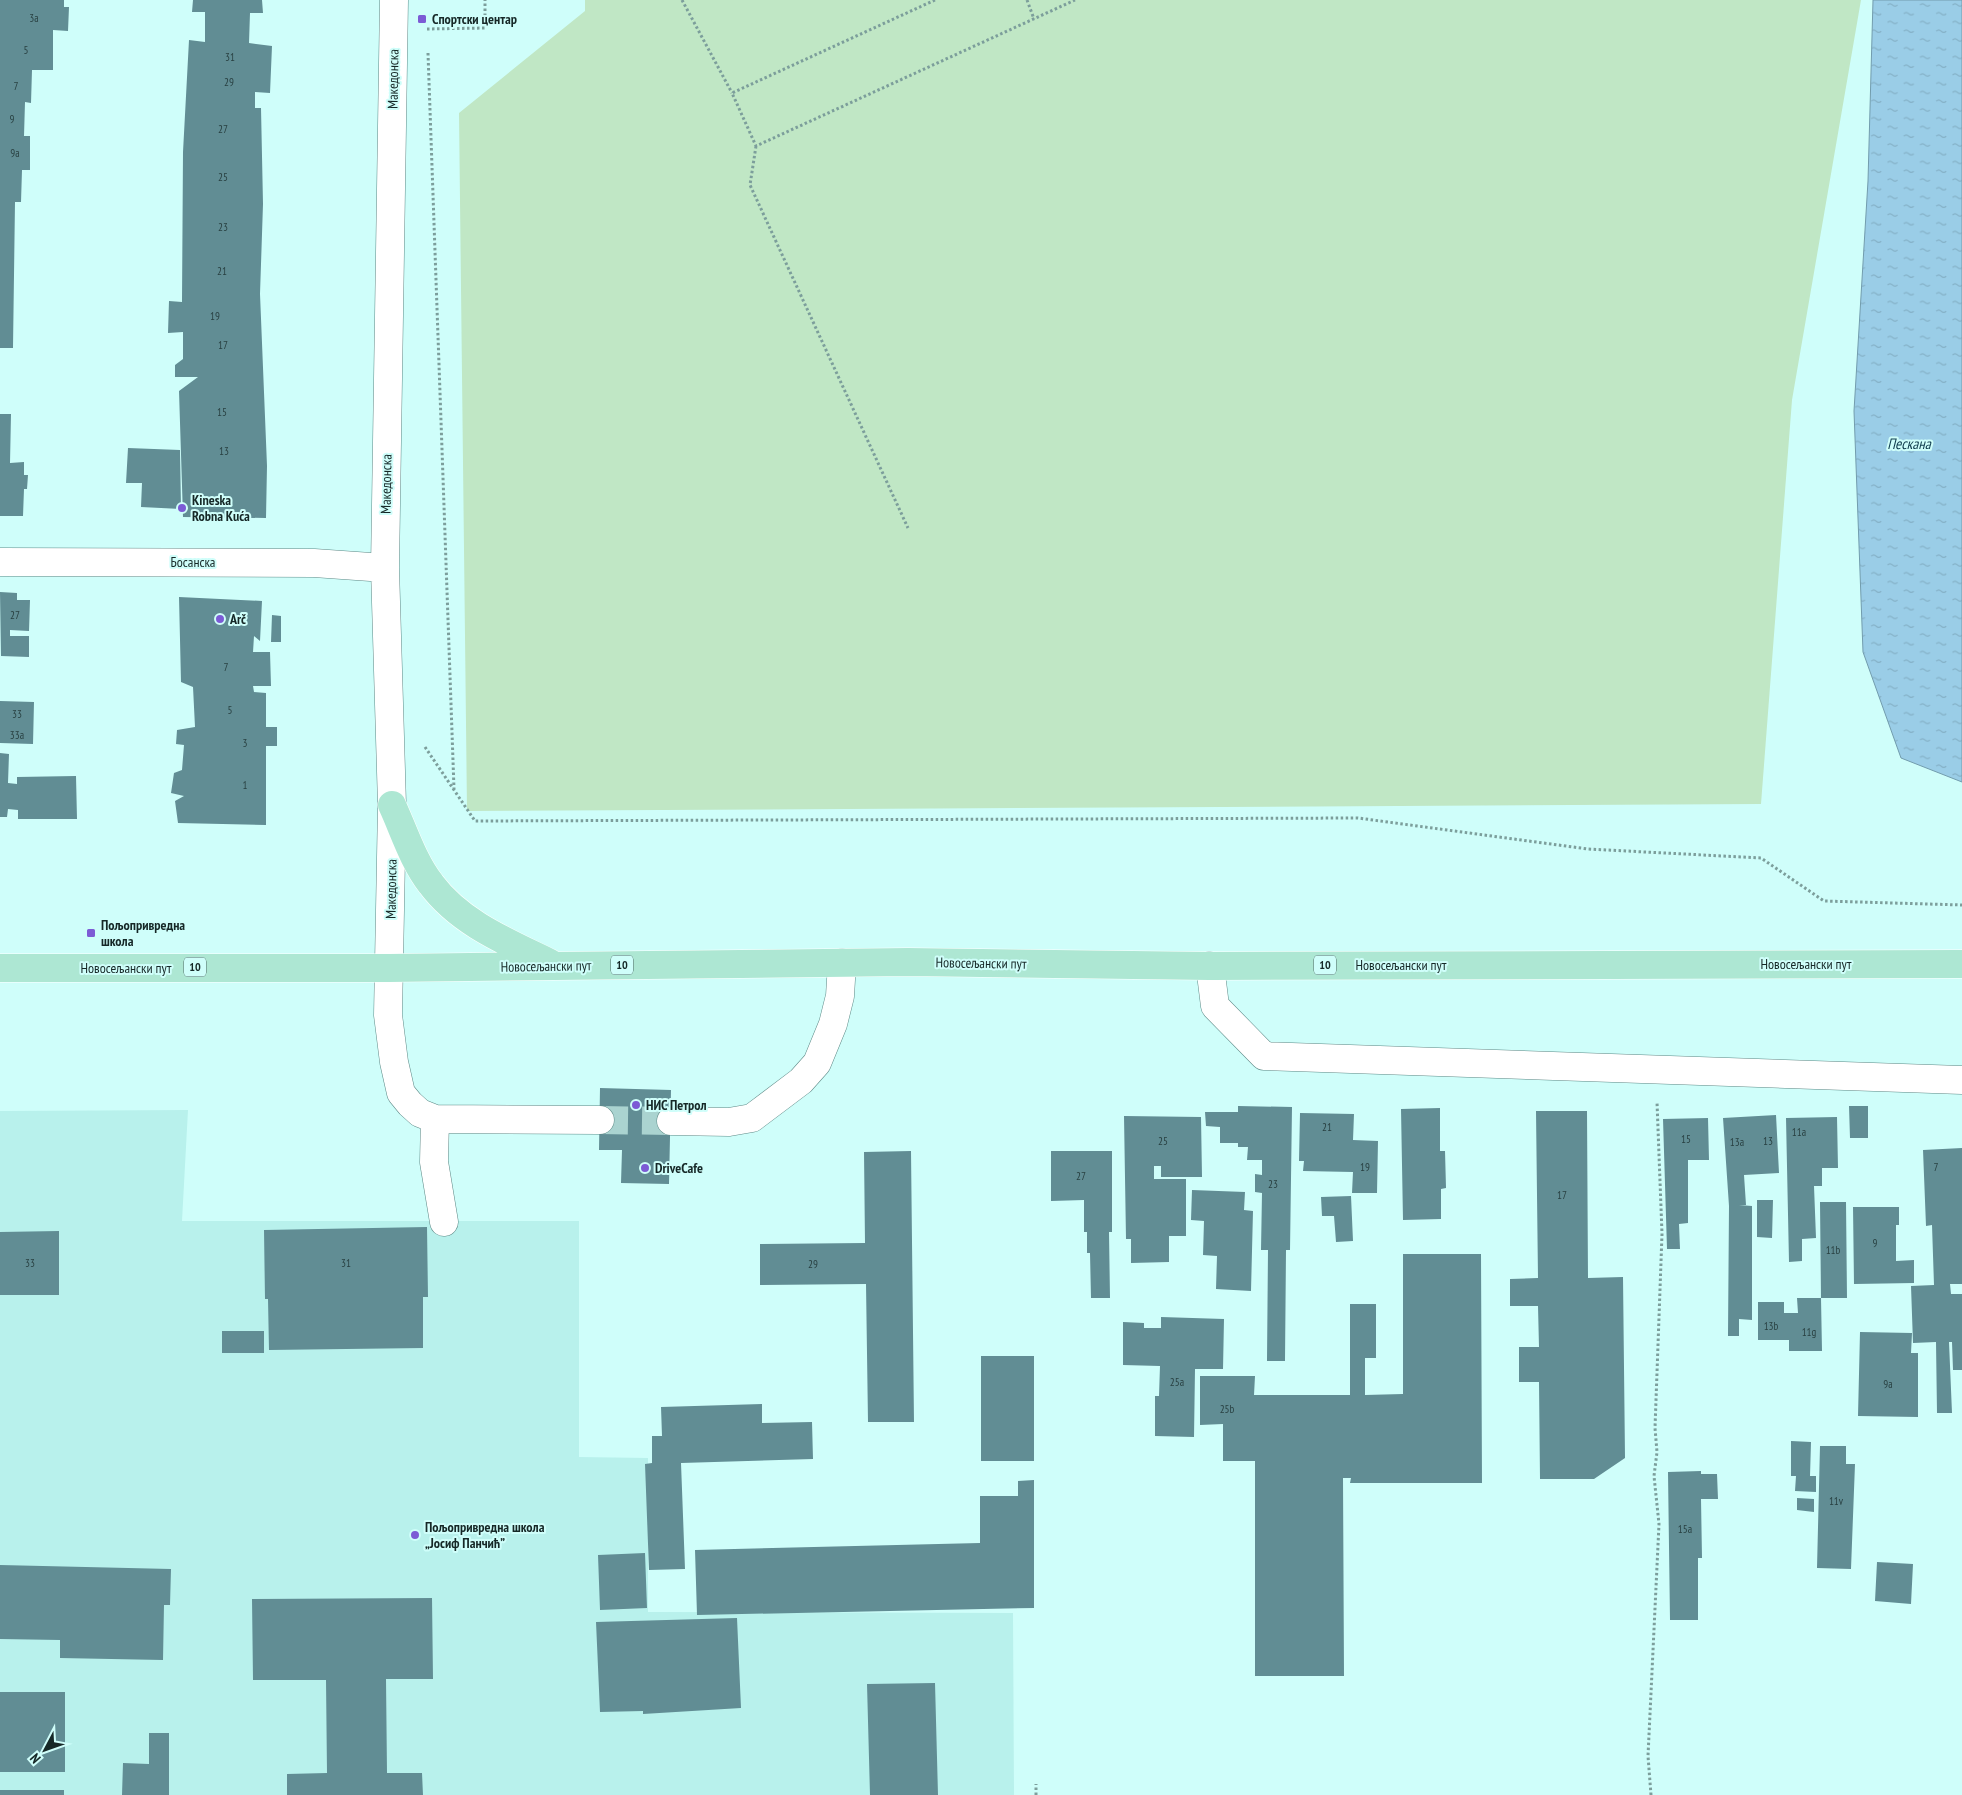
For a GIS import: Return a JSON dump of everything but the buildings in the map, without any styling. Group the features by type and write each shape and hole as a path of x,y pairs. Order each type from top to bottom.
{"main road":[{"path":"392,805 416,858 430,883 449,905 478,926 556,966"},
{"name":"Новосељански пут","path":"0,968 389,968 842,963 1210,966 1962,964"}],"street":[{"name":"Македонска","path":"394,0 385,568 392,735 388,1015 394,1062 401,1093 420,1112 435,1119"},
{"name":"Босанска","path":"0,562 314,563 385,568"},
{"path":"671,1121 729,1122 752,1118 801,1081 817,1063 833,1024 840,996 842,963"},
{"path":"1210,966 1216,1006 1264,1056 1962,1080"},
{"path":"444,1222 434,1162 435,1119 600,1120"}],"path":[{"path":"428,38 427,29 485,28 485,0"},
{"path":"682,0 732,93 756,146 750,185 908,528"},
{"path":"732,93 935,0"},
{"path":"1027,0 1034,19"},
{"path":"756,146 1075,0"},
{"path":"428,47 454,790"},
{"path":"392,735 415,733 476,821 1358,818 1588,849 1761,858 1824,901 1962,905"},
{"path":"1651,1795 1648,1756 1659,1524 1654,1476 1657,1452 1655,1428 1662,1234 1656,1069"},
{"path":"1036,1784 1036,1795"}],"shaded area":[{"name":"Пољопривредна школа „Јосиф Панчић”","path":"188,1110 182,1221 579,1221 579,1457 648,1458 648,1612 1013,1613 1014,1795 0,1795 0,1111"}],"green space":[{"path":"585,0 1861,0 1792,400 1761,804 467,811 459,113 585,11"}],"water":[{"name":"Пескана","path":"1873,0 1962,0 1962,782 1901,758 1863,652 1854,411 1868,181"}],"tunnel":[{"path":"600,1120 671,1121"}],"place":[{"name":"Спортски центар","path":"422,19"},
{"name":"Kineska Robna Kuća","path":"182,508"},
{"name":"Arč","path":"220,619"},
{"name":"Пољопривредна школа","path":"91,933"},
{"name":"НИС Петрол","path":"636,1105"},
{"name":"DriveCafe","path":"645,1168"},
{"name":"Пољопривредна школа „Јосиф Панчић”","path":"415,1535"}]}
